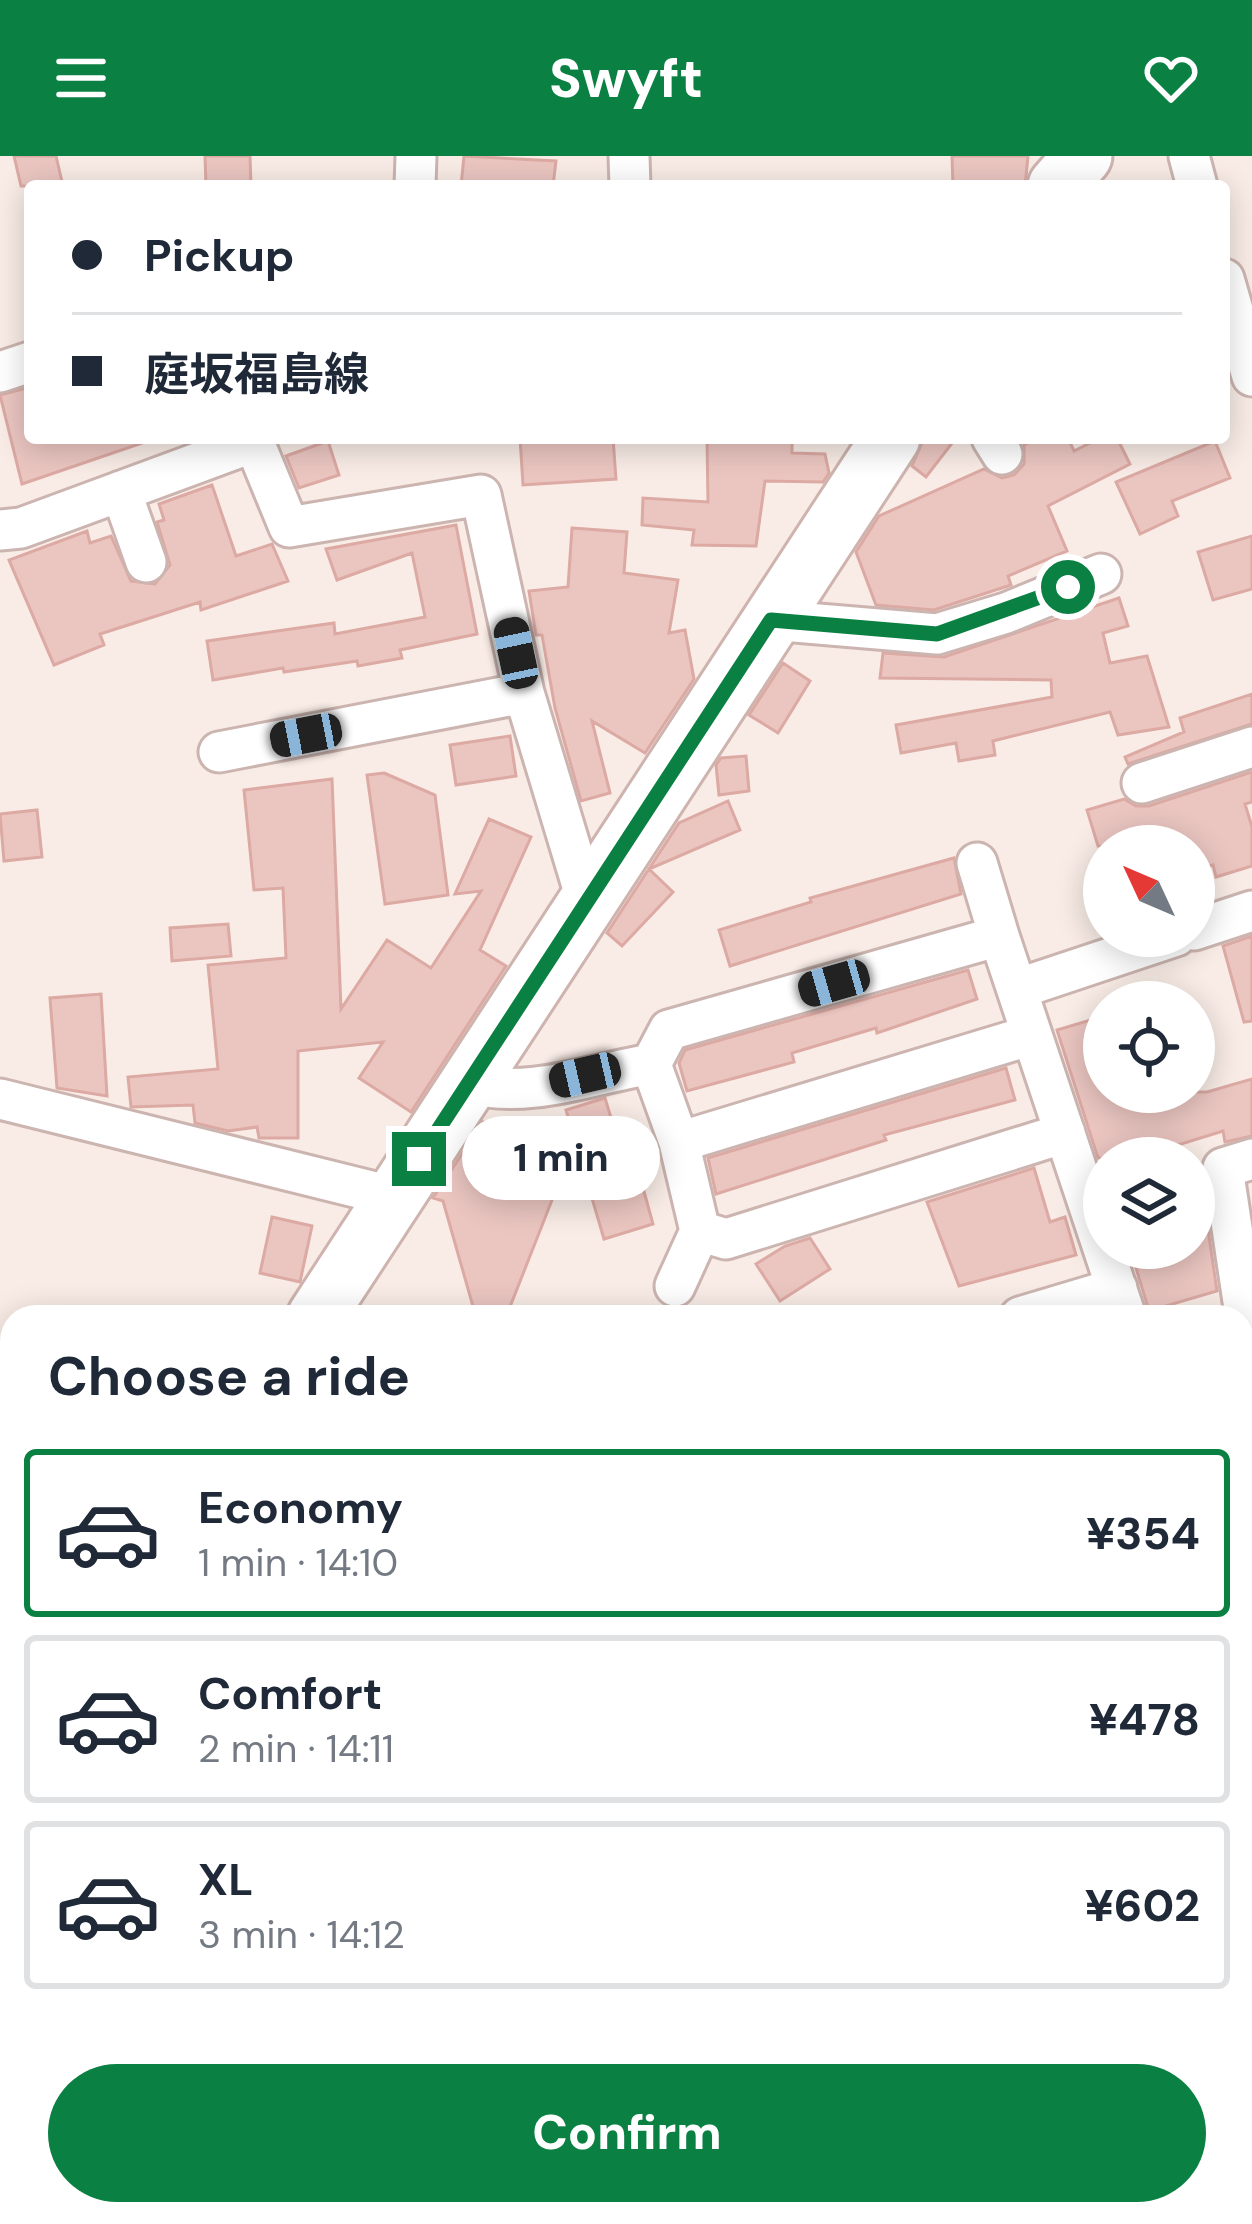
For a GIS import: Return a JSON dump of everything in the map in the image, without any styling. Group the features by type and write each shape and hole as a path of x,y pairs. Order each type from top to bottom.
{"main road":[{"path":"1062,180 1083,156"},
{"path":"324,1305 587,902 776,634 887,444"}],"street":[{"path":"1230,300 1252,376"},
{"path":"0,530 21,528 249,444"},
{"path":"255,444 289,527 481,495 524,693 587,902"},
{"path":"121,491 146,562"},
{"path":"776,634 937,634 1100,574"},
{"path":"219,752 524,693"},
{"path":"1142,783 1252,747"},
{"path":"976,863 1122,1302"},
{"path":"1215,923 1252,910"},
{"path":"675,1286 700,1231 679,1142 651,1064 669,1030 999,936"},
{"path":"1017,989 1113,957"},
{"path":"679,1142 1032,1035"},
{"path":"468,1083 492,1090 527,1089 651,1064"},
{"path":"0,1099 394,1197"},
{"path":"700,1231 726,1239 1065,1133"},
{"path":"1243,1305 1222,1168 1252,1160"}],"building":[{"path":"14,156 56,156 62,180 24,180 21,186"},
{"path":"205,156 250,156 251,180 206,180"},
{"path":"464,156 556,161 554,180 462,180"},
{"path":"952,156 1028,156 1026,180 953,180"},
{"path":"24,389 24,444 139,444 22,484 0,395"},
{"path":"329,444 339,475 299,488 286,456"},
{"path":"520,444 613,444 616,479 523,485"},
{"path":"707,444 792,444 792,453 825,454 829,473 823,482 765,481 756,546 692,545 694,530 642,525 643,498 708,502"},
{"path":"921,444 951,444 926,477 912,466"},
{"path":"1071,444 1074,451 1088,444 1120,444 1130,464 1048,506 1067,551 1008,576 1011,585 934,610 876,605 856,552 879,516 984,469 1002,478 1014,475 1024,464 1024,445"},
{"path":"1208,444 1216,444 1230,478 1172,501 1178,516 1140,534 1116,482"},
{"path":"212,485 236,556 272,544 288,581 201,610 200,602 100,634 104,645 54,665 9,560 87,531 90,543 111,536 131,581 155,584 170,565 157,522 164,520 159,504"},
{"path":"456,525 477,634 400,650 402,658 358,666 357,661 284,672 283,668 213,680 207,641 334,623 335,634 425,617 412,553 337,580 326,549"},
{"path":"572,528 627,532 624,573 678,580 669,633 685,630 694,679 645,753 592,721 610,793 581,801 555,708 542,635 536,635 529,591 568,587"},
{"path":"1252,536 1252,589 1213,600 1198,552"},
{"path":"1119,598 1128,626 1103,633 1110,663 1147,656 1169,727 1118,735 1110,712 993,741 995,755 959,761 956,743 901,753 896,725 1052,697 1051,680 880,678 883,653 944,657"},
{"path":"783,663 810,681 778,733 749,715"},
{"path":"1252,694 1252,724 1128,764 1125,757 1184,732 1180,718"},
{"path":"510,736 516,776 456,785 450,745"},
{"path":"746,756 749,791 719,795 716,765 721,758"},
{"path":"1252,772 1252,802 1245,804 1252,827 1252,866 1216,877 1215,825 1092,825 1087,810 1124,799 1149,806"},
{"path":"384,773 435,795 448,895 385,904 367,775"},
{"path":"332,779 341,1009 387,940 431,968 481,891 455,894 489,819 531,837 480,950 506,966 411,1112 359,1078 383,1042 298,1051 298,1138 259,1138 257,1127 228,1131 195,1123 193,1105 131,1107 128,1077 218,1069 208,965 286,958 283,888 254,890 244,790"},
{"path":"728,801 740,830 649,869 673,892 622,946 607,933 679,823"},
{"path":"37,810 42,857 4,861 0,814"},
{"path":"954,858 961,894 730,966 719,930 811,902 810,898"},
{"path":"228,924 231,956 172,961 170,928"},
{"path":"1252,936 1252,1021 1244,1022 1223,946"},
{"path":"968,970 977,999 877,1033 876,1028 792,1053 794,1062 687,1091 679,1063 685,1050"},
{"path":"101,994 107,1096 57,1088 50,998"},
{"path":"1083,1022 1083,1111 1057,1030"},
{"path":"1006,1068 1015,1100 884,1135 886,1140 716,1194 708,1158"},
{"path":"1252,1079 1252,1136 1225,1142 1223,1131 1204,1137 1091,1137 1084,1113 1215,1113 1215,1090"},
{"path":"605,1098 618,1141 629,1137 653,1224 604,1239 566,1110"},
{"path":"483,1122 565,1167 511,1305 473,1305 443,1201 433,1198"},
{"path":"1034,1168 1050,1222 1065,1217 1076,1255 959,1286 927,1202"},
{"path":"272,1217 312,1226 300,1282 260,1273"},
{"path":"810,1238 830,1269 780,1301 756,1264 785,1246"},
{"path":"1136,1269 1214,1269 1217,1291 1169,1305 1147,1305"}],"route":[{"path":"419,1159 771,620 937,634 1068,587"}]}
